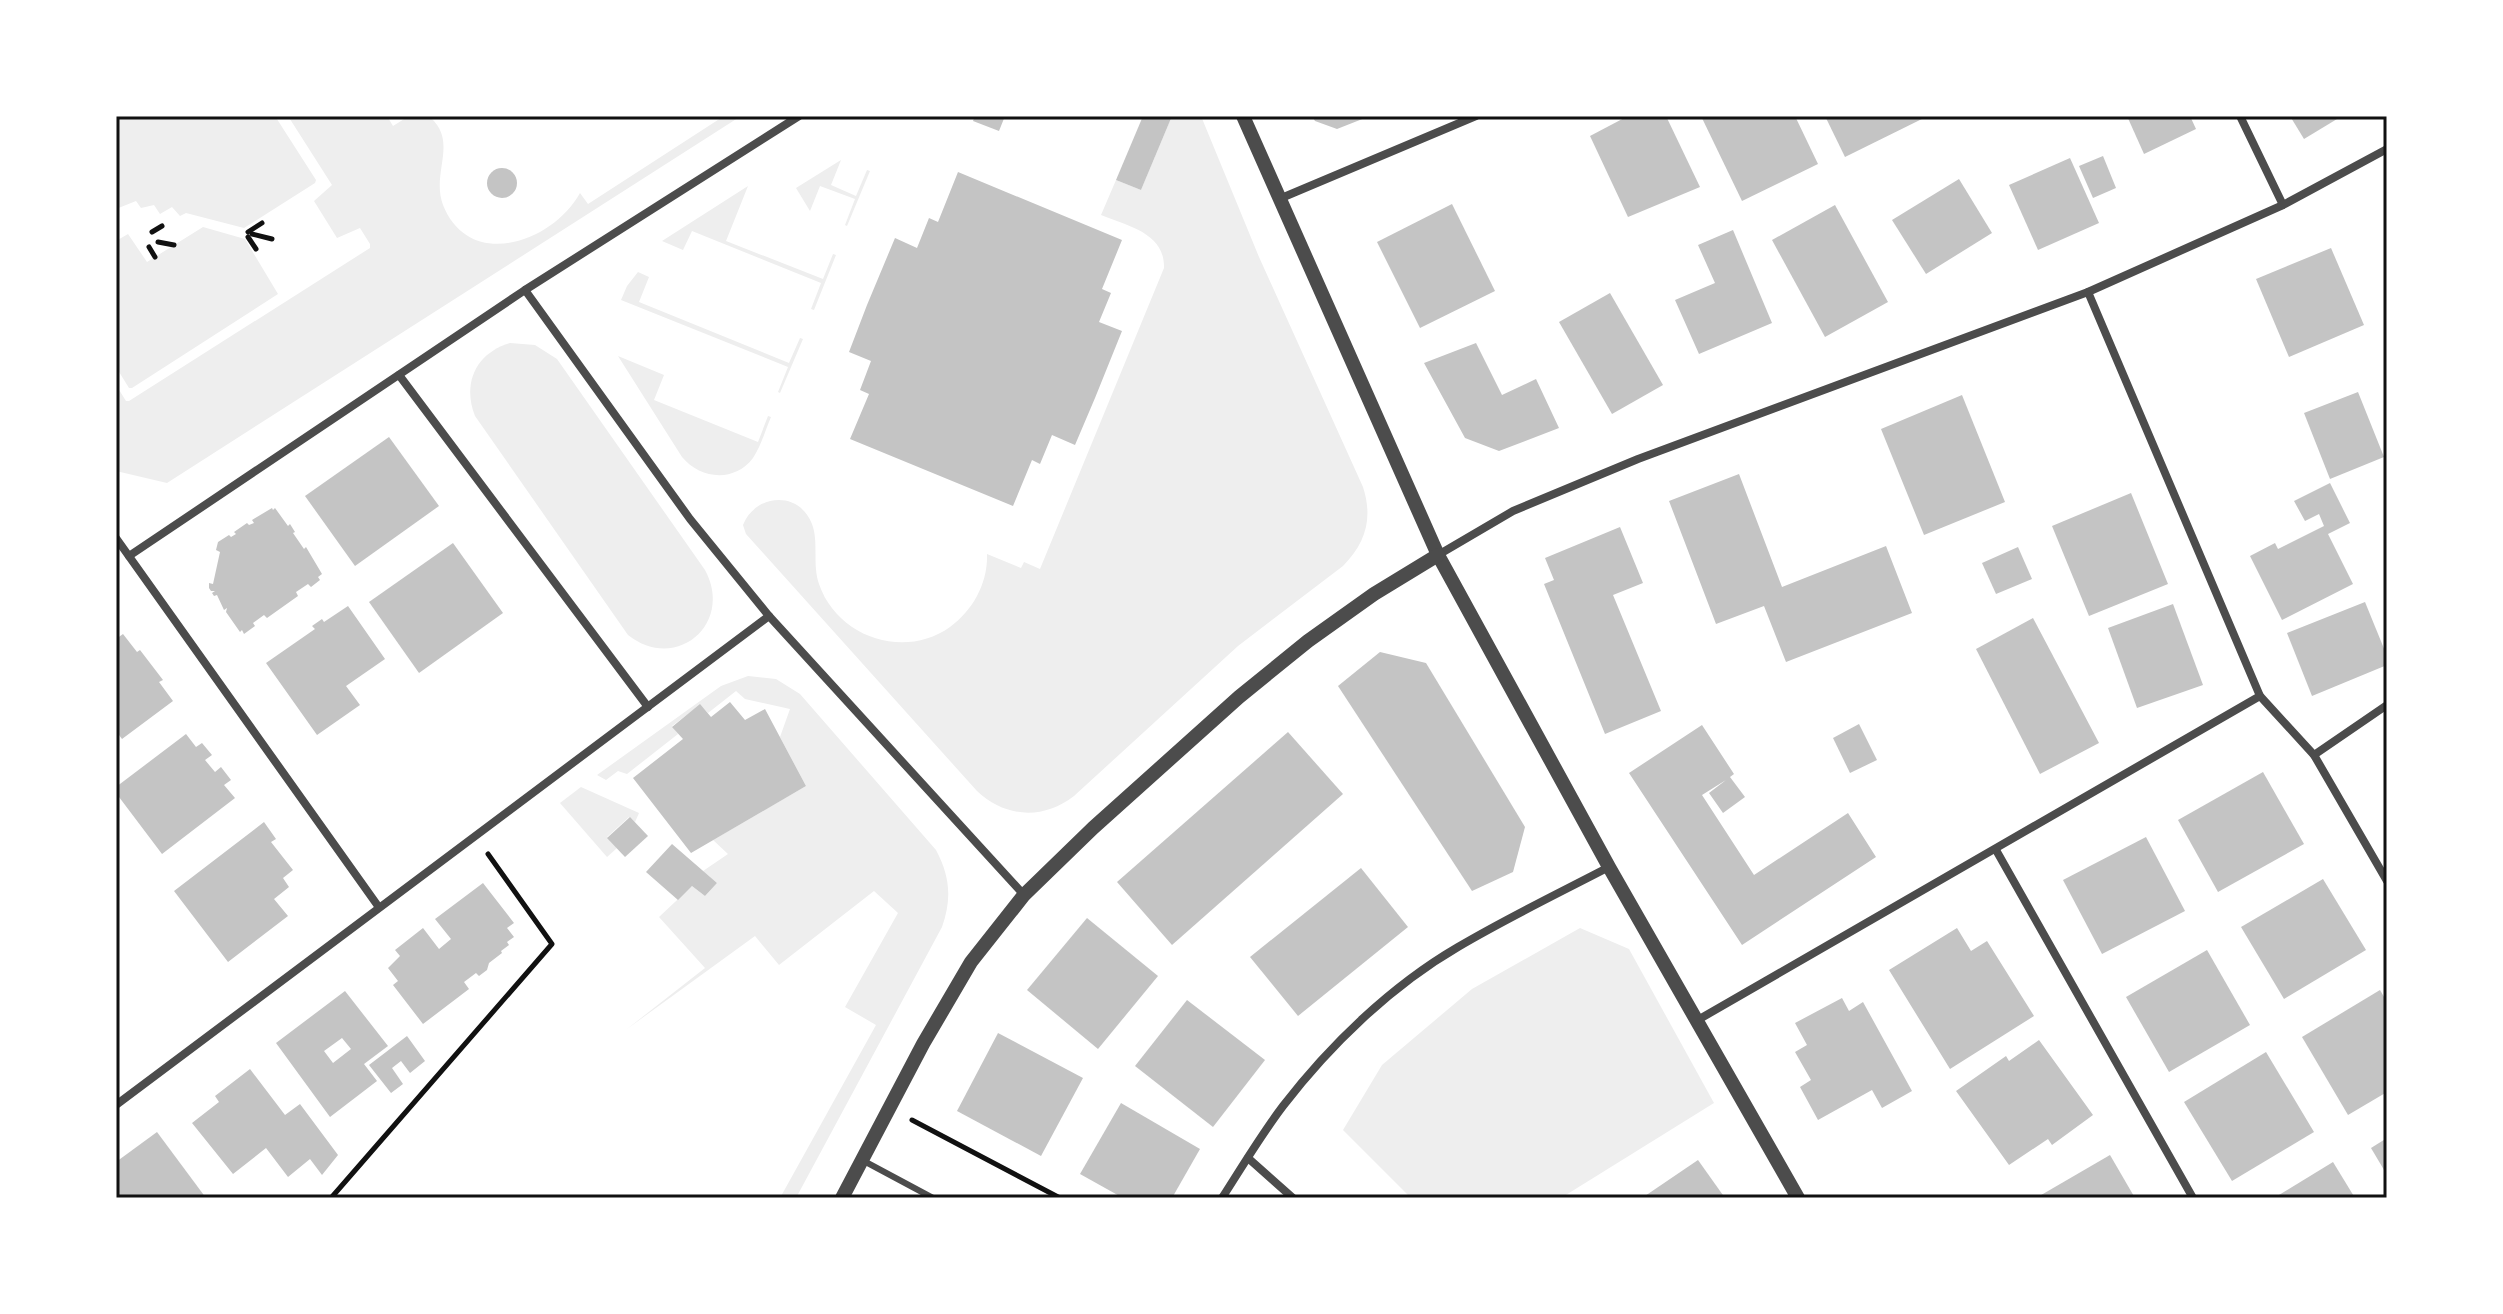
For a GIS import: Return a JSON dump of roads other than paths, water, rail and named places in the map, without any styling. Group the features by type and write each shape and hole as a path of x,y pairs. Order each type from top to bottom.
{"street":[{"path":"129,556 525,290 799,116"},
{"path":"1243,116 1438,555 1609,867 1798,1198"},
{"path":"1279,199 1476,116"},
{"path":"2240,116 2283,205"},
{"path":"842,1198 923,1044 971,962 1024,895 1093,828 1250,688 1308,641 1374,594 1513,511 1638,459 2088,292 2283,205 2387,149"},
{"path":"525,290 690,519 769,616 1024,895"},
{"path":"2088,292 2260,696 2314,755 2387,881"},
{"path":"399,375 648,707"},
{"path":"116,538 378,906"},
{"path":"116,1105 769,616"},
{"path":"1696,1021 2260,696"},
{"path":"2314,755 2387,705"},
{"path":"1996,850 2193,1198"},
{"path":"1222,1198 1282,1107 1357,1025 1410,980 1457,948 1609,867"},
{"path":"1248,1158 1293,1198"}],"lane":[{"path":"862,1160 933,1198"}]}
